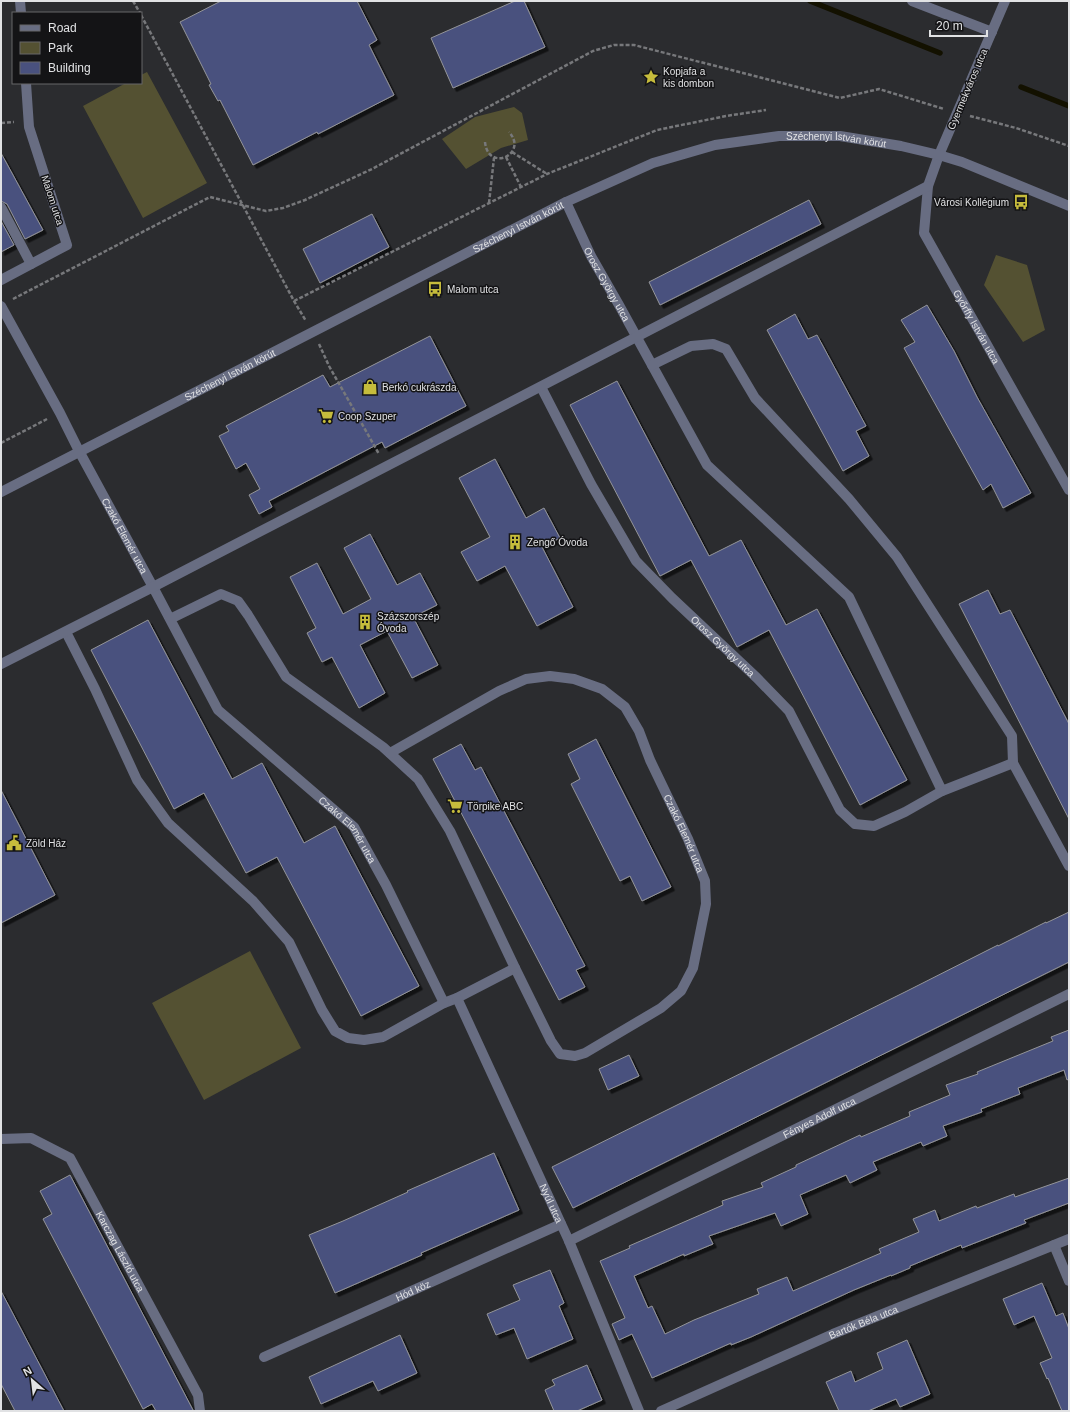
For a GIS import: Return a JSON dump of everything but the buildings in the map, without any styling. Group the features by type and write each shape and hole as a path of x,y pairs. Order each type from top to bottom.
{"street":[{"path":"20,1 21,12"},
{"path":"912,1 992,32"},
{"name":"Gyermekváros utca","path":"939,155 1005,1"},
{"name":"Malom utca","path":"1,280 67,245 29,127 26,84"},
{"name":"Széchenyi István körút","path":"1,492 566,202 653,163 715,145 779,136 840,136 901,146 962,162 1069,206"},
{"name":"Győrffy István utca","path":"939,155 928,186 924,233 1069,490"},
{"path":"1,664 386,467 928,186"},
{"name":"Orosz György utca","path":"566,202 591,256 707,465 849,597 942,791"},
{"path":"1,206 31,264"},
{"path":"4,304 79,451"},
{"path":"652,364 692,346 713,344 726,349 755,398 849,499 897,557 1012,736 1012,763 1069,866"},
{"name":"Orosz György utca","path":"541,387 591,484 636,561 672,598 757,678 789,711 840,810 855,824 874,826 905,812 942,791 1012,763"},
{"name":"Czakó Elemér utca","path":"79,451 218,710 354,827 386,885 444,1003"},
{"name":"Czakó Elemér utca","path":"170,619 221,594 238,601 286,676 390,753 418,779 450,830 515,968 551,1041 560,1054 575,1056 585,1053 661,1008 681,991 693,968 706,904 705,881 688,839 650,760 639,731 625,706 602,689 574,679 550,676 526,679 499,691 390,753"},
{"path":"66,632 95,689 137,780 168,823 253,901 289,942 322,1010 335,1031 348,1038 364,1040 383,1037 444,1003 457,998 515,968"},
{"name":"Fényes Adolf utca","path":"569,1241 1069,994"},
{"name":"Nyúl utca","path":"457,998 569,1241 639,1411"},
{"name":"Karczag László utca","path":"1,1139 31,1138 70,1158 198,1394 200,1411"},
{"name":"Hód köz","path":"264,1357 561,1224"},
{"name":"Bartók Béla utca","path":"661,1411 833,1334 1069,1239"},
{"path":"1054,1245 1069,1281"}],"path":[{"path":"134,1 139,12"},
{"path":"142,18 294,301 313,331 329,366 386,467"},
{"path":"4,304 210,197 266,211 283,208 306,200 372,169 593,51 614,45 634,45 840,98 879,89 957,113 1016,128 1069,146"},
{"path":"294,301 547,174 657,130 726,116 766,110"},
{"path":"485,142 489,154 494,158 500,159 506,157 512,152 515,142 513,136 509,132"},
{"path":"512,152 547,174"},
{"path":"506,157 521,187"},
{"path":"489,203 494,158"},
{"path":"1,443 60,413"}],"green space":[{"path":"147,72 207,183 143,218 83,106 124,84 142,84 142,74"},
{"path":"514,107 522,113 528,140 501,148 466,169 442,139 475,117"},
{"path":"996,255 1027,265 1045,330 1023,342 984,285"},
{"path":"250,951 301,1048 204,1100 152,1003"}],"waterway":[{"path":"810,1 940,53"},
{"path":"1021,87 1069,106"}],"place":[{"name":"Kopjafa a kis dombon","path":"651,77"},
{"name":"Városi Kollégium","path":"1021,202"},
{"name":"Malom utca","path":"435,289"},
{"name":"Berkó cukrászda","path":"370,387"},
{"name":"Coop Szuper","path":"326,416"},
{"name":"Zengő Óvoda","path":"515,542"},
{"name":"Százszorszép Óvoda","path":"365,622"},
{"name":"Törpike ABC","path":"455,806"},
{"name":"Zöld Ház","path":"14,843"}]}
